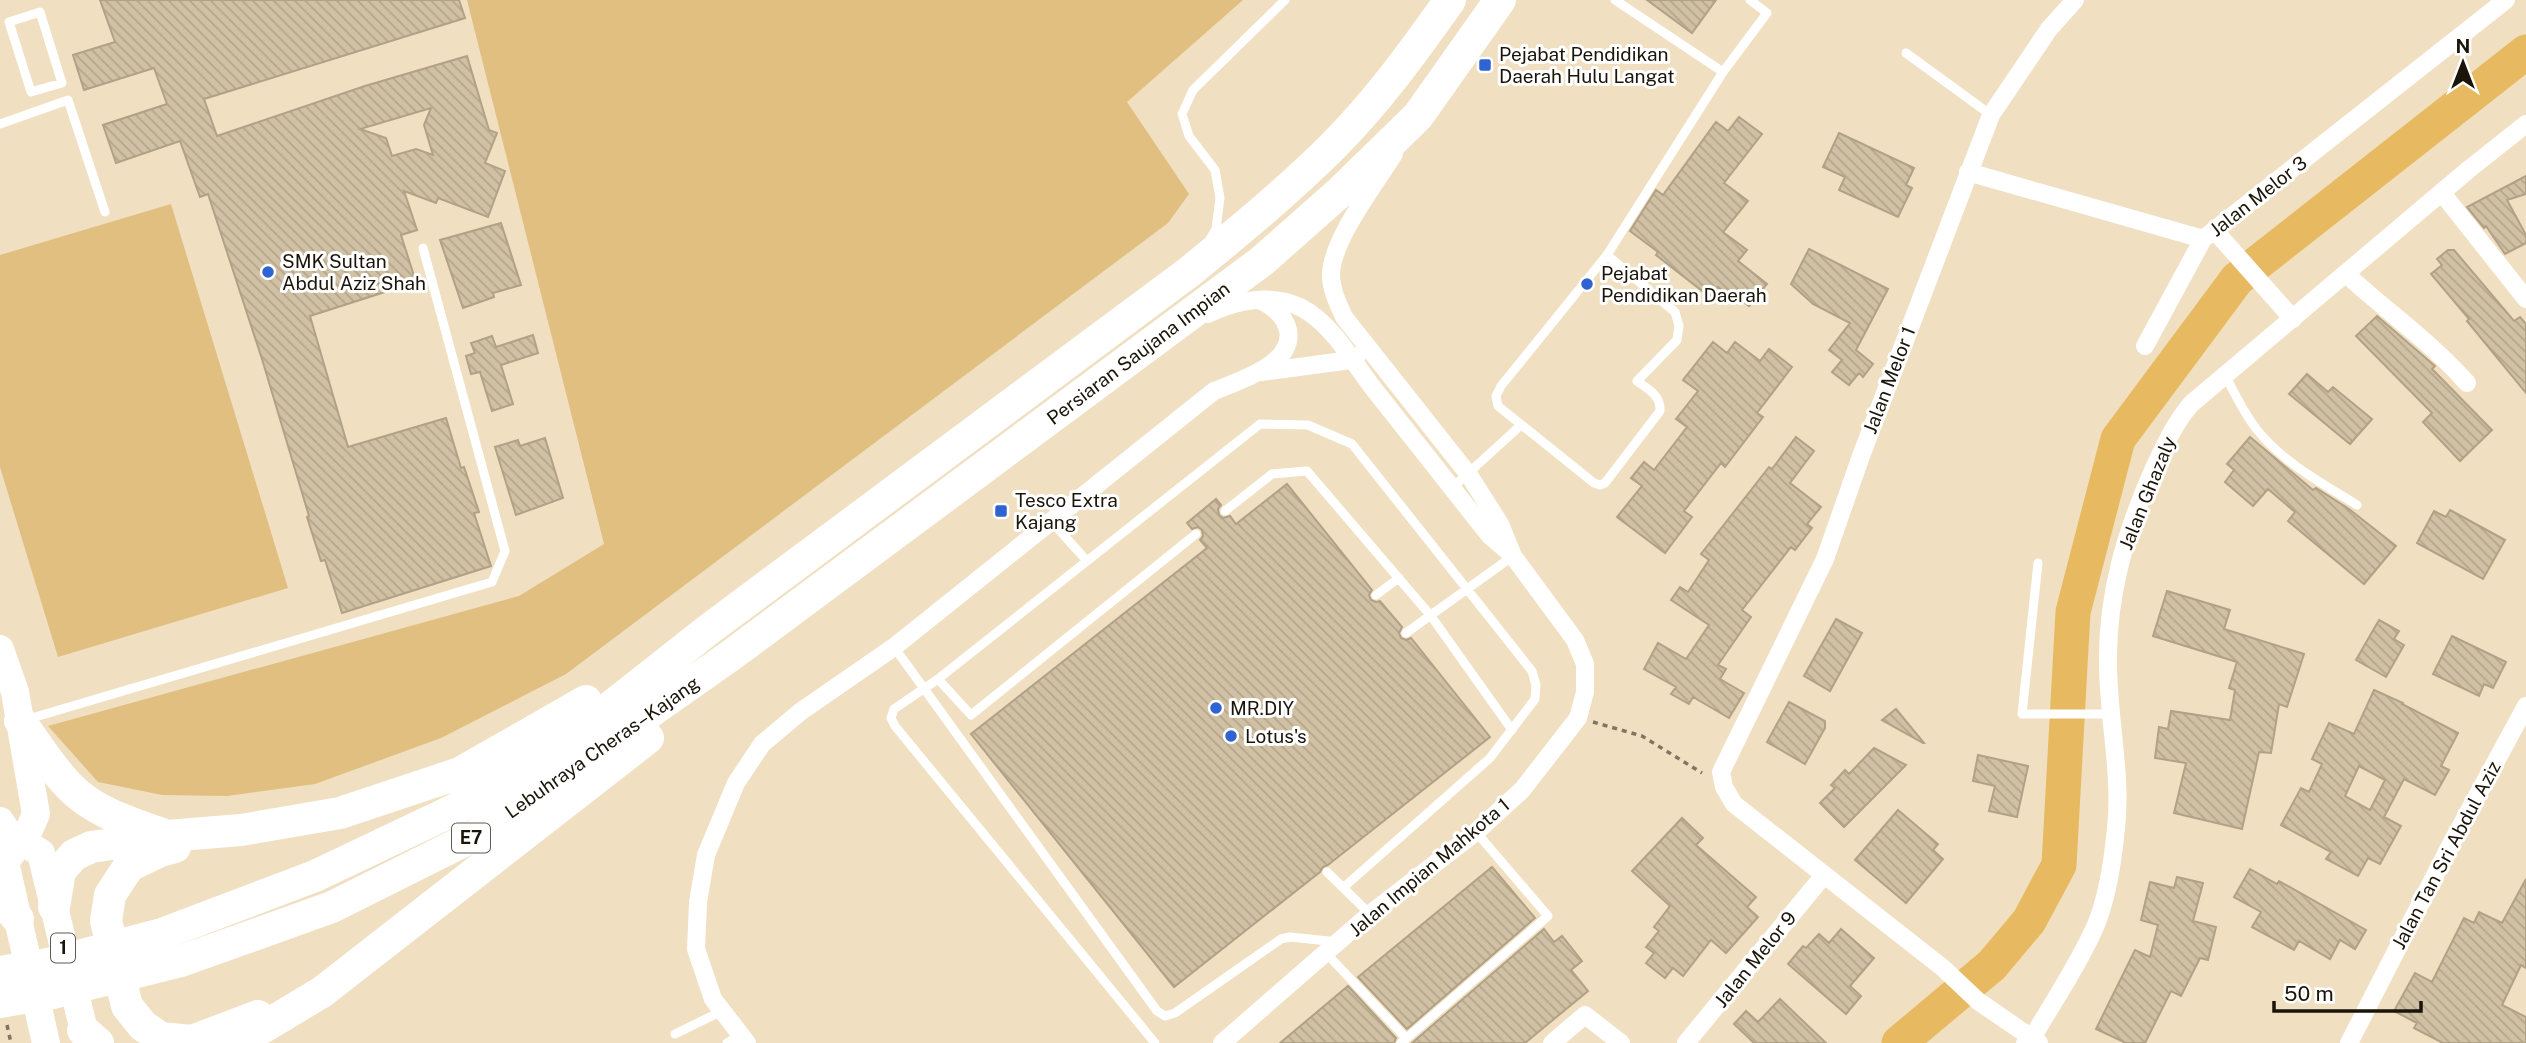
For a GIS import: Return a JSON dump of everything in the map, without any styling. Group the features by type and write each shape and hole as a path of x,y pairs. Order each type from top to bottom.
{"highway":[{"name":"Persiaran Saujana Impian","path":"708,630 1189,272 1263,211 1334,145 1384,89 1450,0"},
{"name":"Persiaran Saujana Impian","path":"730,656 1262,261 1340,192 1418,116 1500,0"},
{"path":"322,992 192,1041 162,1038 143,1026 127,1006 107,921 110,895 129,866 160,851 241,830 340,813 460,773 708,630"},
{"name":"Lebuhraya Cheras–Kajang","path":"0,972 48,964 162,934 315,876 456,809 604,712 708,630"},
{"path":"236,1042 322,992 654,734 730,656"},
{"name":"Lebuhraya Cheras–Kajang","path":"0,1002 53,993 181,961 332,907 474,836 730,656"},
{"path":"20,721 71,789 118,818 167,836"},
{"path":"54,907 60,871 74,855 91,847 167,836 241,830"}],"main road":[{"name":"1","path":"0,649 15,692 36,814 29,831 10,831"},
{"name":"1","path":"10,831 41,853 89,1039"},
{"name":"1","path":"10,831 5,862 9,908 46,1043"}],"street":[{"name":"Jalan Melor 1","path":"1723,780 1825,559 1861,456 1991,115 2049,29 2076,0"},
{"name":"Jalan Melor 3","path":"1968,172 2214,237 2506,0"},
{"path":"1418,116 1342,236 1331,274 1334,294 1344,317 1469,475 1500,524 1513,555"},
{"name":"Jalan Ghazaly","path":"2032,1041 2096,924 2106,890 2116,827 2108,662 2110,619 2118,566 2137,506 2178,419 2225,375 2526,124"},
{"path":"2442,193 2526,299"},
{"path":"2145,346 2214,237 2293,319"},
{"path":"2346,274 2386,311 2441,353 2467,383"},
{"path":"738,1040 713,999 696,949 698,902 706,855 736,783 762,744 800,712 894,647 1213,391 1258,372 1278,359 1289,341 1287,328 1282,316 1272,306 1259,300"},
{"path":"1160,338 1220,308 1259,300 1300,307 1321,324 1351,360 1490,536 1513,555"},
{"path":"1258,372 1351,360 1369,348"},
{"name":"Jalan Impian Mahkota 1","path":"1222,1043 1370,914 1476,832 1521,790 1578,718 1585,692 1585,664 1575,640 1513,555"},
{"name":"Jalan Tan Sri Abdul Aziz","path":"2349,1043 2451,844 2526,706"},
{"path":"1723,780 1734,804 1943,968 1978,1001 2032,1041"},
{"name":"Jalan Melor 9","path":"1686,1043 1824,875"},
{"path":"1552,1043 1585,1015 1621,1043"}],"lane":[{"path":"1189,272 1216,229 1220,198 1215,170 1189,136 1182,114 1193,90 1285,0"},
{"path":"1615,0 1723,72"},
{"path":"1607,255 1675,312 1679,326 1677,340 1637,381 1657,396 1661,403 1660,411 1605,483 1600,485 1498,406 1496,396 1501,386 1607,255 1723,72 1767,13 1750,0"},
{"path":"62,83 31,92 9,22 40,12 104,212"},
{"path":"1906,53 1991,115"},
{"path":"0,124 68,100"},
{"path":"20,721 492,582 505,551 423,248"},
{"path":"2225,375 2249,419 2260,433 2300,470 2357,505"},
{"path":"1155,1043 891,718 894,709 938,679 1260,424 1308,425 1352,444 1532,671 1536,685 1535,699 1490,758 1344,887"},
{"path":"1452,488 1521,425"},
{"path":"1225,511 1272,474 1307,471 1431,616 1512,730"},
{"path":"1051,521 1087,561"},
{"path":"938,679 971,715 1196,534"},
{"path":"1406,633 1513,555"},
{"path":"2038,563 2022,714 2110,714"},
{"path":"1376,595 1399,578"},
{"path":"894,647 1157,1011 1165,1016 1174,1013 1281,939 1332,947 1403,1041 1548,916 1476,832"},
{"path":"1327,872 1370,914"},
{"path":"675,1034 722,1011"}],"path":[{"path":"1578,718 1642,736 1723,780"}],"shaded area":[{"path":"467,0 1243,0 1127,102 1189,194 1168,223 566,674 441,738 315,784 227,796 162,795 98,782 48,726 519,596 604,544"},
{"path":"171,204 288,588 58,657 0,467 0,255"}],"building":[{"path":"100,0 459,0 465,18 204,99 217,136 365,86 467,56 489,130 497,133 485,163 505,171 488,217 438,198 436,203 404,191 417,230 401,235 416,282 310,316 348,447 446,418 461,468 464,467 479,512 474,513 491,566 342,613 325,560 321,561 262,359 208,194 200,197 180,141 116,163 103,125 167,104 154,68 84,90 73,55 115,42","holes":["431,108 424,125 433,155 416,149 392,156 386,138 360,129"]},
{"path":"1647,0 1716,0 1692,33"},
{"path":"1739,117 1762,134 1724,183 1748,201 1723,232 1747,250 1738,261 1767,284 1749,306 1718,287 1710,297 1630,231 1656,190 1663,195 1716,122 1728,131"},
{"path":"1839,133 1914,168 1906,185 1912,188 1898,217 1839,190 1845,177 1823,167"},
{"path":"2526,176 2526,194 2507,200 2526,235 2526,243 2505,254 2486,226 2484,228 2467,207"},
{"path":"501,223 521,285 493,293 494,297 463,308 440,240"},
{"path":"1809,249 1888,289 1856,350 1873,364 1863,377 1859,373 1849,385 1832,372 1842,360 1829,350 1850,323 1813,304 1791,284"},
{"path":"2448,250 2454,250 2514,321 2520,317 2526,324 2526,393 2431,274 2442,265 2437,259"},
{"path":"2377,316 2435,366 2432,369 2492,430 2460,461 2423,422 2432,413 2356,336"},
{"path":"533,335 538,353 501,365 513,404 492,411 480,372 471,374 466,356 475,353 471,343 492,336 496,347"},
{"path":"1713,342 1727,353 1735,342 1760,361 1769,349 1792,367 1757,413 1763,417 1725,467 1721,463 1684,511 1692,517 1665,553 1617,517 1642,486 1631,478 1644,462 1654,470 1687,427 1676,419 1698,391 1683,380"},
{"path":"2307,374 2328,392 2333,387 2372,419 2350,444 2289,394"},
{"path":"1796,437 1814,451 1790,483 1821,507 1807,524 1812,528 1795,550 1791,547 1742,610 1751,617 1718,665 1726,669 1720,679 1744,693 1729,718 1693,697 1689,704 1671,694 1676,687 1644,669 1658,643 1686,659 1709,625 1671,600 1680,587 1688,592 1709,560 1701,554"},
{"path":"2250,437 2313,490 2316,488 2349,509 2396,546 2364,584 2288,521 2295,512 2268,489 2253,506 2225,482 2234,470 2227,464"},
{"path":"545,438 563,498 516,515 495,447 518,440 520,446"},
{"name":"Lotus's","path":"1287,484 1372,590 1369,595 1371,600 1380,601 1402,627 1399,633 1401,638 1411,638 1490,737 1174,987 971,734 1207,548 1200,540 1203,536 1202,530 1198,527 1192,529 1187,523 1216,499 1221,505 1218,509 1219,515 1223,518 1230,516 1236,524"},
{"path":"2450,510 2505,540 2483,579 2417,543 2434,511 2446,517"},
{"path":"2167,591 2230,610 2224,629 2304,654 2287,707 2279,704 2271,753 2259,752 2242,829 2174,813 2186,763 2155,758 2159,727 2168,729 2171,711 2230,720 2235,690 2229,688 2237,662 2153,636"},
{"path":"1836,619 1862,633 1830,691 1804,676"},
{"path":"2379,620 2399,631 2394,639 2404,645 2386,677 2356,660"},
{"path":"2452,636 2506,662 2493,688 2484,684 2479,696 2433,674"},
{"path":"2374,690 2458,733 2441,766 2449,770 2435,795 2404,779 2384,817 2401,826 2380,864 2368,858 2358,876 2326,859 2331,852 2281,825 2301,788 2309,792 2322,764 2312,759 2329,723 2354,734","holes":["2359,766 2385,780 2370,810 2345,796"]},
{"path":"1789,702 1825,721 1825,728 1805,764 1767,742"},
{"path":"1896,709 1924,743 1882,720"},
{"path":"1874,748 1906,765 1844,827 1820,803 1835,788 1831,785 1845,770 1849,774"},
{"path":"1978,755 2028,766 2017,817 1989,811 1995,786 1973,781"},
{"path":"1898,810 1938,844 1933,850 1943,859 1906,903 1855,860"},
{"path":"1682,818 1703,838 1696,845 1756,897 1747,907 1758,917 1726,953 1711,940 1683,976 1673,968 1665,978 1646,963 1654,953 1646,947 1659,931 1654,927 1670,906 1632,871"},
{"path":"1492,867 1535,918 1407,1029 1358,977"},
{"path":"2250,869 2277,884 2279,881 2366,930 2355,949 2340,940 2330,959 2299,941 2294,950 2252,927 2261,912 2234,897"},
{"path":"2177,877 2203,883 2193,921 2216,927 2208,960 2200,958 2181,996 2171,991 2145,1043 2126,1043 2096,1029 2135,950 2150,957 2158,925 2141,920 2150,882 2174,888"},
{"path":"2526,879 2526,968 2521,965 2502,1005 2526,1017 2526,1043 2443,1043 2414,1028 2417,1023 2394,1011 2415,973 2432,982 2464,918 2474,923 2479,912 2502,923"},
{"path":"1544,929 1554,942 1562,936 1582,961 1571,970 1588,991 1525,1043 1412,1043"},
{"path":"1841,929 1874,958 1850,986 1861,996 1846,1014 1788,964 1803,946 1806,948 1819,934 1829,943"},
{"path":"1348,986 1396,1038 1394,1043 1280,1043"},
{"path":"1780,999 1826,1043 1754,1043 1734,1024 1746,1011 1758,1022"}],"waterway":[{"path":"1899,1043 1992,965 2029,921 2059,865 2073,612 2118,439 2237,279 2526,52"}],"place":[{"name":"Pejabat Pendidikan Daerah Hulu Langat","path":"1485,65"},
{"name":"SMK Sultan Abdul Aziz Shah","path":"268,272"},
{"name":"Pejabat Pendidikan Daerah","path":"1587,284"},
{"name":"Tesco Extra Kajang","path":"1001,511"},
{"name":"MR.DIY","path":"1216,708"},
{"name":"Lotus's","path":"1231,736"}]}
